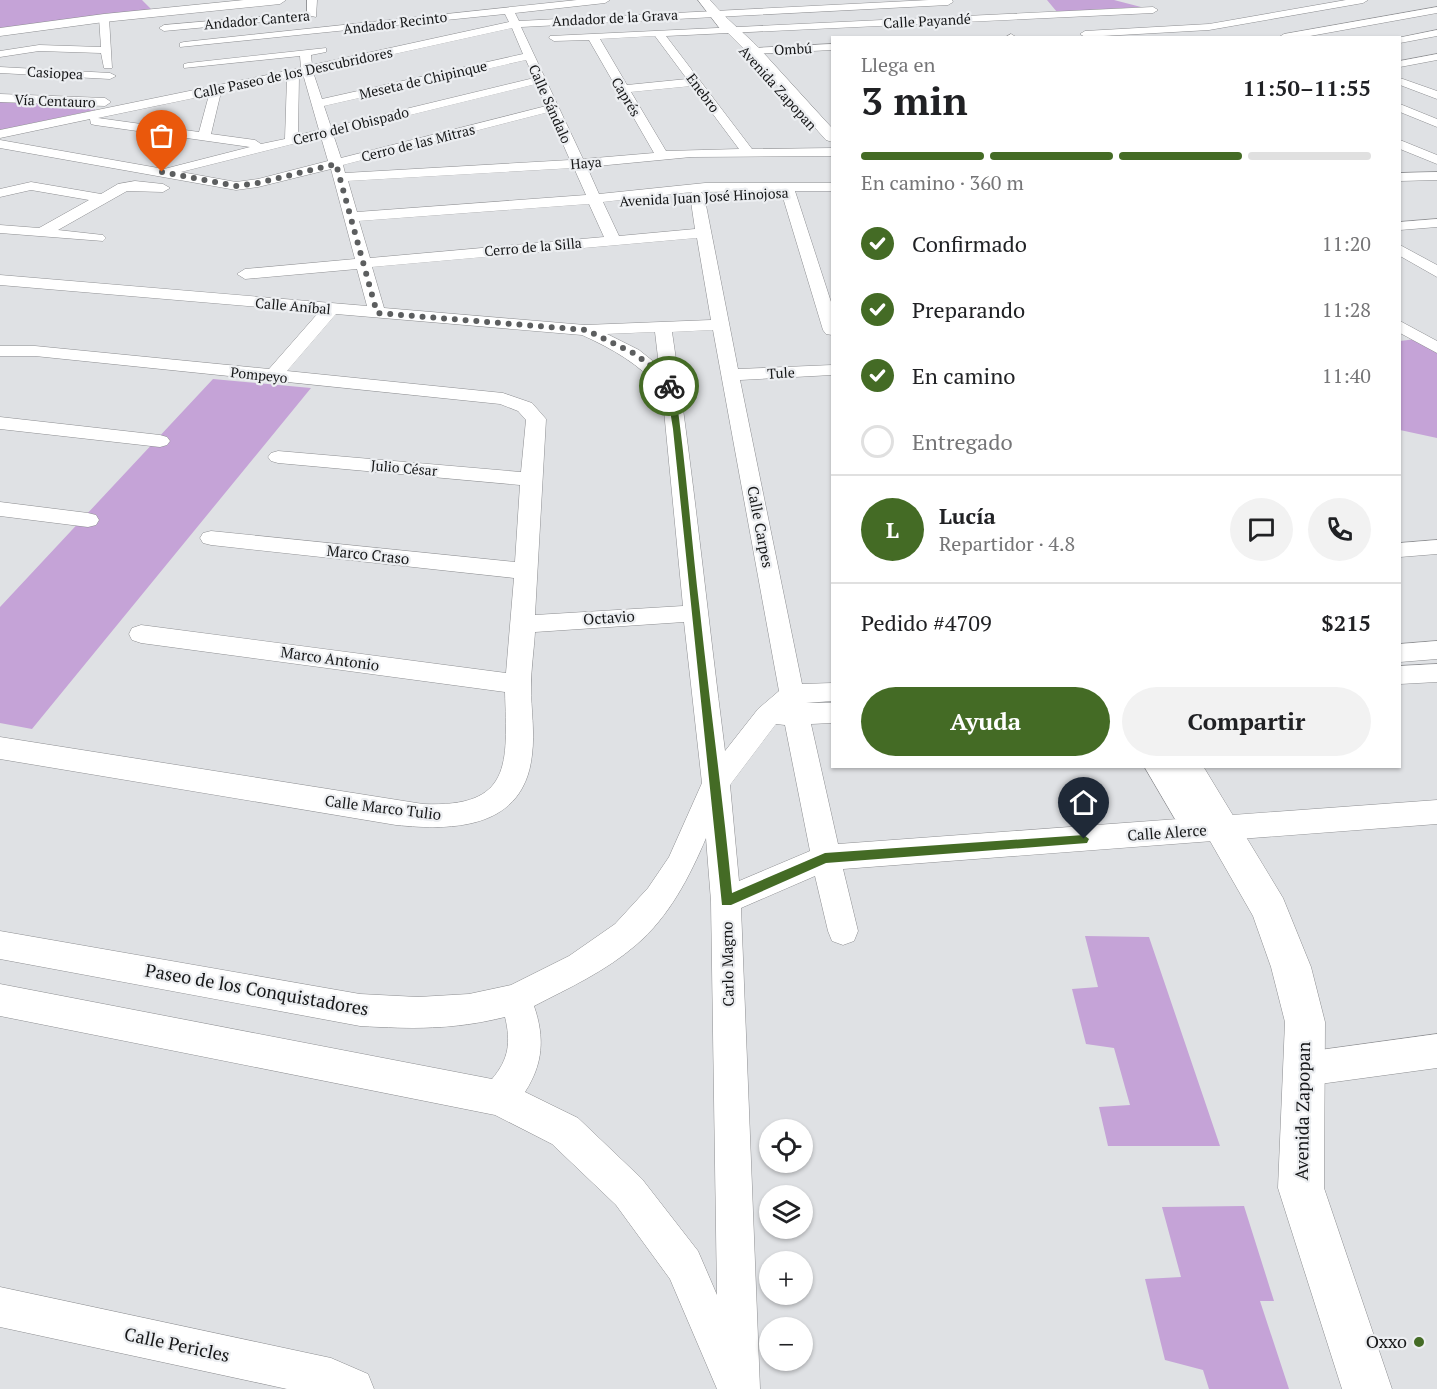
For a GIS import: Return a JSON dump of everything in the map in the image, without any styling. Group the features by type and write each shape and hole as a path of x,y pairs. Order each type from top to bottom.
{"street":[{"path":"0,32 219,3 280,0"},
{"name":"Andador Cantera","path":"164,28 307,16 312,0"},
{"name":"Andador Recinto","path":"181,44 306,33 384,38 426,15 505,4 605,0"},
{"name":"Avenida Zapopan","path":"704,0 831,149"},
{"path":"1118,0 1153,10 1217,36"},
{"path":"1304,0 1327,6"},
{"path":"1048,15 1079,32 1198,28 1363,0"},
{"path":"946,1 1014,36"},
{"name":"Andador de la Grava","path":"516,24 715,13 822,4 946,1"},
{"path":"1421,2 1437,9"},
{"name":"Calle Sándalo","path":"505,4 526,39 529,56 539,80 612,240"},
{"path":"822,4 839,25"},
{"path":"1242,21 1276,34 1437,9"},
{"name":"Calle Payandé","path":"526,39 1153,10"},
{"path":"104,18 110,93"},
{"path":"978,18 1005,35"},
{"path":"572,20 575,38"},
{"name":"Calle Paseo de los Descubridores","path":"0,134 110,93 188,74 216,90 304,74 384,38 516,24"},
{"path":"180,27 181,44 188,74 305,52 340,48"},
{"name":"Avenida Zapopan","path":"728,29 754,51 831,136"},
{"path":"291,140 304,74 306,33"},
{"path":"1401,40 1437,33"},
{"name":"Enebro","path":"659,34 747,151"},
{"name":"Caprés","path":"593,37 621,89 662,155"},
{"path":"363,45 384,38"},
{"path":"304,74 482,44"},
{"path":"0,54 39,48 105,50"},
{"name":"Ombú","path":"754,51 830,50"},
{"name":"Meseta de Chipinque","path":"318,104 529,56"},
{"path":"1401,64 1437,57"},
{"name":"Casiopea","path":"0,70 110,93"},
{"path":"304,74 318,104 327,132 377,313"},
{"name":"Cerro del Obispado","path":"162,172 539,80"},
{"path":"621,89 694,81"},
{"path":"1401,81 1437,95"},
{"path":"1401,92 1437,84"},
{"path":"204,137 216,90"},
{"name":"Vía Centauro","path":"0,99 110,93"},
{"name":"Cerro de las Mitras","path":"0,144 236,186 338,170 552,108"},
{"path":"1401,108 1437,123"},
{"path":"0,139 71,123 99,121 267,146"},
{"path":"1401,144 1437,160"},
{"name":"Haya","path":"338,170 577,164 662,155 831,150"},
{"path":"1401,177 1437,176"},
{"path":"0,193 29,181 101,198"},
{"path":"41,232 101,198 130,186 163,188"},
{"name":"Avenida Juan José Hinojosa","path":"594,200 705,187 831,187"},
{"path":"788,192 831,327"},
{"name":"Avenida Juan José Hinojosa","path":"351,217 697,195 788,192 831,194"},
{"name":"Calle Carpes","path":"697,195 794,705 825,858 843,931"},
{"path":"1401,216 1437,214"},
{"path":"1401,226 1437,224"},
{"path":"0,229 98,238"},
{"name":"Cerro de la Silla","path":"245,274 703,233"},
{"path":"1401,251 1435,272"},
{"path":"1401,260 1435,272"},
{"name":"Calle Aníbal","path":"0,280 586,330 720,325"},
{"path":"0,294 50,285"},
{"path":"272,377 331,309"},
{"name":"Carlo Magno","path":"663,327 716,783 726,901 738,1389"},
{"name":"Calle Aníbal","path":"586,330 633,353 649,364 672,389"},
{"path":"1405,332 1437,348"},
{"name":"Pompeyo","path":"0,351 35,351 517,402"},
{"name":"Tule","path":"730,375 831,370"},
{"name":"Calle Marco Tulio","path":"0,748 396,813 434,817 456,816 482,809 500,796 512,779 519,755 518,684 530,479 536,418 532,412 517,402"},
{"path":"0,423 160,441"},
{"name":"Julio César","path":"278,457 530,479"},
{"path":"0,509 88,520"},
{"name":"Marco Craso","path":"212,538 524,571"},
{"path":"1401,550 1437,547"},
{"name":"Octavio","path":"523,624 695,612"},
{"name":"Marco Antonio","path":"141,634 518,684"},
{"path":"1401,653 1437,650"},
{"path":"1401,675 1437,673"},
{"path":"794,705 831,692"},
{"path":"794,705 831,713"},
{"name":"Paseo de los Conquistadores","path":"0,945 360,1010 418,1013 469,1010 515,999 580,966 626,934 659,897 680,865 716,783 767,716 794,705"},
{"name":"Avenida Zapopan","path":"1162,768 1212,829"},
{"name":"Avenida Zapopan","path":"1186,768 1212,829 1254,915 1291,967 1305,1022 1300,1188 1367,1389"},
{"name":"Calle Alerce","path":"726,901 825,858 1437,812"},
{"path":"499,1098 515,1080 526,1052 525,1026 515,999"},
{"path":"0,1000 499,1098 565,1131 629,1192 684,1265 738,1389"},
{"path":"1305,1069 1437,1051"},
{"name":"Calle Pericles","path":"0,1307 331,1378 353,1389"}],"shaded area":[{"path":"0,0 142,0 152,10 0,29"},
{"path":"1047,0 1114,0 1141,7 1057,12"},
{"path":"0,101 95,106 95,110 0,130"},
{"path":"1416,339 1437,351 1437,438 1401,430 1401,341"},
{"path":"213,379 311,388 32,729 0,723 0,607"},
{"path":"1085,936 1149,937 1220,1146 1108,1146 1099,1107 1130,1105 1114,1048 1086,1044 1072,989 1098,987"},
{"path":"1244,1206 1274,1301 1260,1301 1289,1389 1209,1389 1203,1370 1165,1360 1145,1279 1181,1277 1162,1207"}],"way so far":[{"path":"162,172 236,186 336,164 377,313 586,330 633,353 649,364 669,386"}],"place":[{"name":"Oxxo","path":"1419,1342"}],"route":[{"path":"669,386 672,389 677,429 695,612 716,783 726,901 825,858 1084,839"}]}
